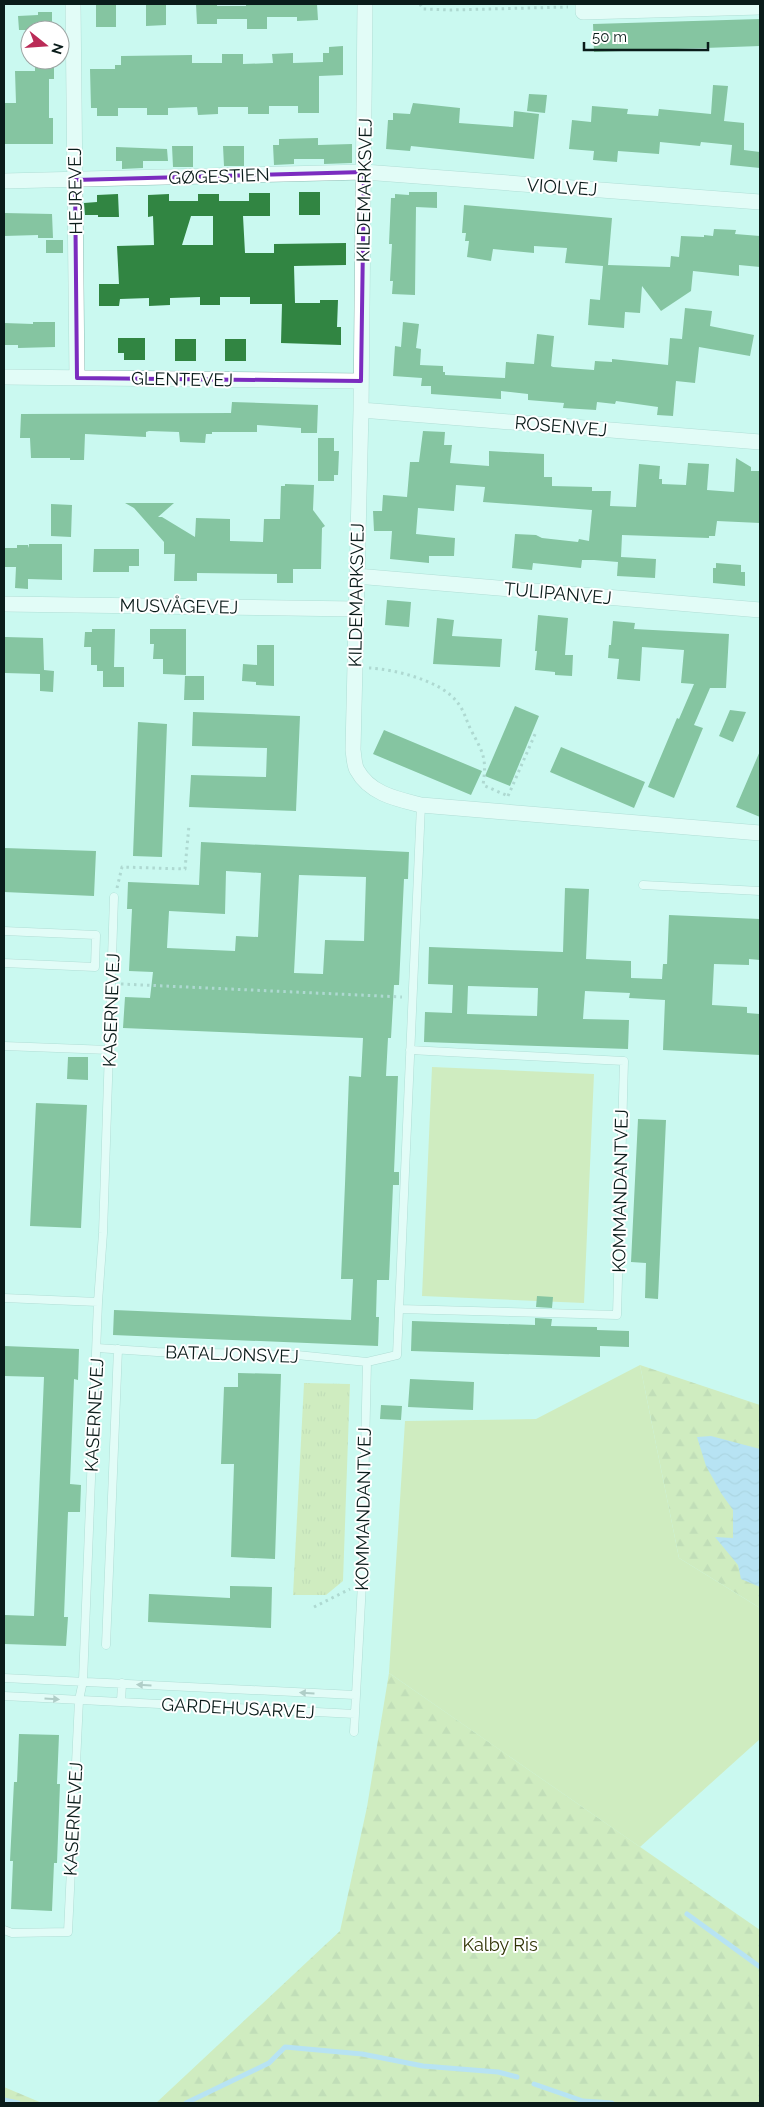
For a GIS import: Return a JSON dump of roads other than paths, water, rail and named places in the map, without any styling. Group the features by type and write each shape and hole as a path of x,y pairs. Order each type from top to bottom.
{"street":[{"name":"HEJREVEJ","path":"73,4 77,378"},
{"name":"KILDEMARKSVEJ","path":"365,4 361,410 352,750 356,769 367,783 383,795 421,805 760,833"},
{"path":"583,8 760,7"},
{"name":"GØGESTIEN","path":"4,181 364,172"},
{"name":"VIOLVEJ","path":"364,172 760,202"},
{"name":"GLENTEVEJ","path":"4,377 361,381"},
{"name":"ROSENVEJ","path":"361,410 760,442"},
{"name":"TULIPANVEJ","path":"356,576 760,610"},
{"name":"MUSVÅGEVEJ","path":"4,604 355,609"}],"lane":[{"path":"367,1362 397,1355 421,805"},
{"path":"643,885 760,891"},
{"name":"KASERNEVEJ","path":"4,1930 12,1933 68,1932 79,1700 83,1682 98,1348 98,1302 103,1233 114,897"},
{"path":"4,931 96,935 95,967 4,964"},
{"path":"4,1046 109,1050"},
{"name":"KOMMANDANTVEJ","path":"399,1309 617,1316 624,1062 410,1050"},
{"path":"4,1298 98,1302"},
{"name":"BATALJONSVEJ","path":"98,1348 297,1356 367,1362"},
{"path":"106,1644 118,1349"},
{"name":"KOMMANDANTVEJ","path":"354,1732 362,1583 367,1362"},
{"name":"GARDEHUSARVEJ","path":"4,1678 356,1695"},
{"path":"121,1702 122,1684"},
{"name":"GARDEHUSARVEJ","path":"4,1696 355,1714"}],"water":[{"path":"711,1436 760,1449 760,1587 741,1579 738,1565 715,1537 733,1538 733,1510 706,1466 697,1437"}],"waterway":[{"path":"687,1914 760,1967"},
{"path":"186,2103 269,2063 285,2047 362,2054 423,2066 498,2072 517,2077"},
{"path":"534,2084 583,2101 612,2103"},
{"path":"4,2100 18,2103"}],"park label":[{"name":"Kalby Ris","path":"500,1944"}]}
